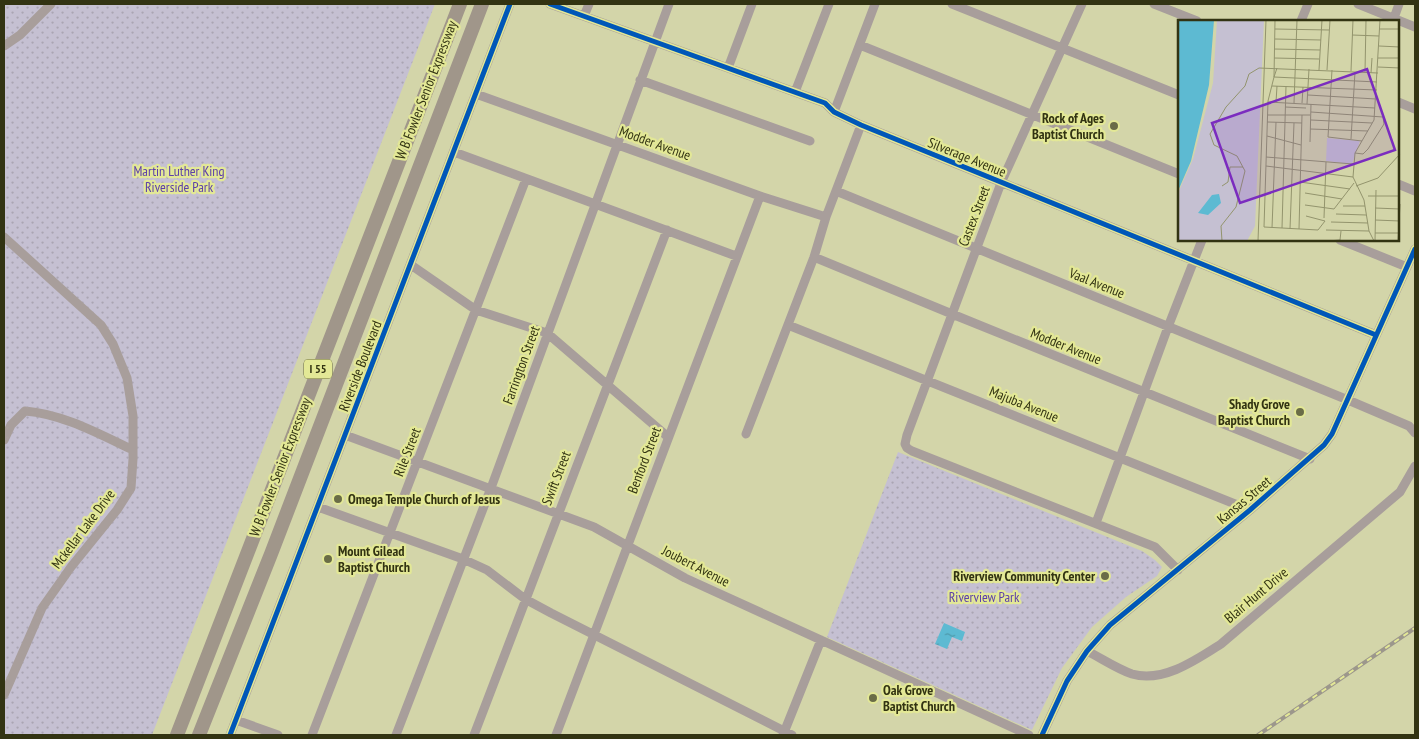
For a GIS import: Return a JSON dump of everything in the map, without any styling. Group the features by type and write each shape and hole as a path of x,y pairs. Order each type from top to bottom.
{"highway":[{"name":"W B Fowler Senior Expressway","path":"177,735 460,4"},
{"name":"W B Fowler Senior Expressway","path":"199,735 482,4"}],"street":[{"path":"4,46 20,35 51,4"},
{"name":"Riverside Boulevard","path":"230,735 510,4"},
{"name":"Silverage Avenue","path":"550,4 825,103 834,112 861,126 1376,335"},
{"path":"584,16 589,4"},
{"name":"Farrington Street","path":"396,735 491,488 669,4"},
{"path":"728,68 752,4"},
{"path":"795,92 829,4"},
{"path":"834,112 875,4"},
{"path":"952,4 1178,94"},
{"name":"Castex Street","path":"1082,4 1001,183 905,444 912,451 1096,524"},
{"path":"1154,4 1194,20"},
{"path":"1301,20 1308,4"},
{"path":"1358,4 1399,20"},
{"path":"1394,18 1399,4"},
{"path":"1399,20 1415,27"},
{"path":"860,45 1178,174"},
{"path":"640,80 810,141"},
{"name":"Modder Avenue","path":"476,94 760,196 826,217"},
{"path":"1399,102 1415,109"},
{"path":"746,434 861,126"},
{"path":"454,152 736,256"},
{"name":"Rile Street","path":"312,735 526,179"},
{"path":"1399,184 1415,191"},
{"name":"Vaal Avenue","path":"836,191 1348,400"},
{"name":"Benford Street","path":"556,735 626,545 760,196"},
{"name":"Swift Street","path":"474,735 667,230"},
{"name":"Mckellar Lake Drive","path":"4,237 101,326 113,344 127,378 133,416 131,488 117,510 71,567 42,608 4,695"},
{"path":"1178,570 1156,547 1096,524 1202,241"},
{"path":"1342,241 1407,267"},
{"name":"Kansas Street","path":"1042,735 1067,681 1087,651 1110,624 1250,510 1324,445 1332,434 1348,400 1415,249"},
{"name":"Modder Avenue","path":"814,256 952,314 1310,458"},
{"path":"410,265 476,310 547,333 668,437"},
{"name":"Majuba Avenue","path":"788,325 1250,510"},
{"path":"1348,400 1409,426 1415,433"},
{"path":"4,440 11,425 25,411 33,411 78,425 133,450"},
{"name":"Joubert Avenue","path":"345,434 558,512 594,528 685,578 1029,735"},
{"name":"Blair Hunt Drive","path":"1087,651 1130,673 1146,677 1165,674 1200,658 1221,644 1400,492 1415,466"},
{"path":"318,507 487,570 525,599 787,734 821,640"},
{"path":"236,720 278,735"}],"green space":[{"name":"Martin Luther King Riverside Park","path":"4,4 435,4 152,735 4,735"},
{"name":"Riverview Park","path":"898,452 1142,551 1162,567 1157,576 1126,597 1092,627 1062,668 1032,730 827,637"}],"water":[{"path":"944,623 965,632 962,641 952,637 947,649 935,644"}],"railway":[{"path":"1258,735 1415,628"}],"cycle path":[{"path":"230,735 510,4"},
{"path":"550,4 825,103 834,112 861,125 1376,335"},
{"path":"1042,735 1067,681 1087,651 1110,625 1250,510 1324,445 1332,434 1415,249"}],"place":[{"name":"Rock of Ages Baptist Church","path":"1114,126"},
{"name":"Shady Grove Baptist Church","path":"1300,412"},
{"name":"Omega Temple Church of Jesus","path":"338,499"},
{"name":"Mount Gilead Baptist Church","path":"328,559"},
{"name":"Riverview Community Center","path":"1105,576"},
{"name":"Oak Grove Baptist Church","path":"873,698"}]}
